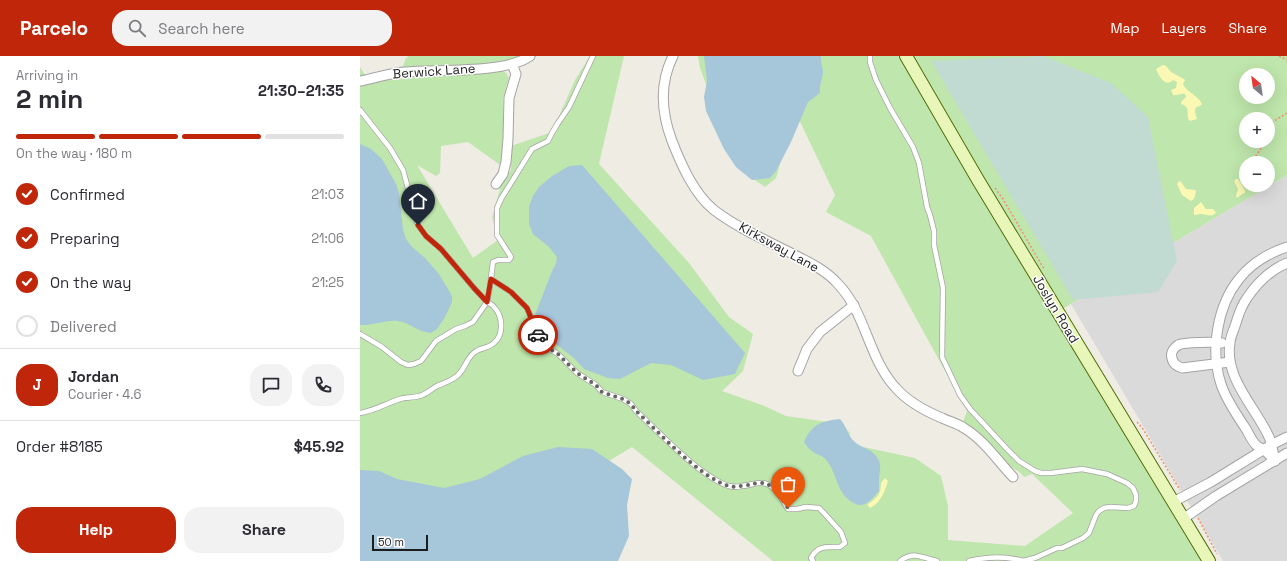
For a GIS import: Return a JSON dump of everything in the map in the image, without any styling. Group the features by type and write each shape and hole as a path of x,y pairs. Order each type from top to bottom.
{"street":[{"name":"Berwick Lane","path":"360,81 405,72 494,67 512,64 530,56"},
{"name":"Kirksway Lane","path":"673,56 663,84 664,110 669,134 682,165 700,194 713,209 728,219 819,267 838,283 854,305 872,350 884,373 895,388 921,408 956,423 980,439 1013,477"},
{"name":"Joslyn Road","path":"906,56 978,180 1208,561"},
{"path":"496,184 503,174 506,162 509,98 516,74 512,64"},
{"path":"1267,447 1256,445 1221,385 1216,364 1216,343 1220,318 1227,300 1239,279 1250,268 1264,258 1287,247"},
{"path":"1275,461 1267,447 1269,438 1236,380 1230,362 1230,344 1240,308 1252,290 1266,276 1287,262"},
{"path":"798,371 807,349 820,332 854,305"},
{"path":"1230,344 1216,343 1180,345 1173,349 1171,355 1176,366 1182,368 1230,362"},
{"path":"1172,502 1212,482 1267,447 1287,437"},
{"path":"1183,519 1216,496 1287,453"}],"lane":[{"path":"360,334 382,346 401,362 408,365 421,361 436,341 456,328 465,326 472,322 487,302 493,262 498,260 509,260 511,257 497,235 497,208 501,199 532,149 548,141 569,107 593,56"},
{"path":"870,56 870,62 876,80 890,108 913,147 919,163 927,207 934,231 934,245 943,288 942,357 960,395 970,409 1007,449 1019,461 1034,471 1051,473 1082,469 1107,474 1127,483 1133,488 1136,495 1134,506 1128,508 1110,507 1099,511 1089,533 1078,541 1062,548 1057,548 1035,558 1023,561 1000,558 969,561"},
{"path":"360,110 390,148 403,170 418,225 426,236 441,249 487,302 494,306 499,315 501,326 501,335 494,343 475,352 467,361 462,372 454,378 426,394 402,398 370,412 360,413"},
{"path":"491,279 511,292 527,308 538,334 546,347 558,354 577,373 596,385 602,392 623,399 631,404 636,411 685,457 706,474 730,487 747,486 760,483 768,485 778,492 788,508 819,508 841,532 845,543 840,547 826,547 818,549 810,558 813,561"},
{"path":"900,561 913,554 937,561"}],"path":[{"path":"1279,56 1287,60"},
{"path":"1275,120 1287,113"}],"shaded area":[{"path":"704,56 821,56 823,73 820,93 808,102 791,142 776,171 770,178 752,180 736,167 724,149 706,111 704,97 707,81"},
{"path":"1043,56 1111,83 1148,117 1177,261 1158,292 1073,300 931,61"},
{"path":"360,144 371,149 382,159 396,184 399,193 403,230 406,239 439,274 452,296 452,302 445,317 437,329 431,333 398,321 360,325"},
{"path":"582,165 745,353 735,374 703,380 671,365 651,363 620,379 608,378 584,369 574,358 552,341 535,315 557,257 549,247 533,234 529,224 529,206 539,187 552,176 569,166"},
{"path":"1287,175 1287,561 1223,561 1071,304 1259,192 1275,192 1275,182"},
{"path":"840,419 852,440 858,445 871,451 880,462 879,491 870,501 864,504 856,504 847,498 840,488 831,466 824,457 811,450 804,442 810,431 818,424"},
{"path":"558,447 592,449 622,469 632,479 627,505 629,536 618,561 360,561 360,470 379,471 397,479 444,488 480,479 523,456"}],"green space":[{"path":"409,56 537,56 527,62 502,70 509,78 503,98 503,167 468,142 441,146 440,173 436,176 417,165 473,258 498,240 492,217 500,184 511,170 511,146 552,132 575,80 590,56 624,56 599,164 689,263 729,317 753,334 743,371 722,391 762,405 786,416 842,424 850,433 849,444 915,458 941,476 948,506 948,540 1025,546 1073,513 1032,474 1024,477 1022,474 1005,463 999,458 991,445 982,435 963,422 967,411 871,236 826,212 835,195 795,111 776,178 765,187 747,175 714,106 700,68 698,56 1287,56 1287,175 1275,182 1275,156 1239,156 1239,192 1259,192 1054,314 1203,560 773,561 632,447 589,473 360,561 360,67 367,78 385,70 403,66 406,58"}],"sand":[{"path":"1163,65 1166,66 1171,72 1185,80 1183,84 1184,87 1202,104 1195,109 1197,119 1190,121 1188,118 1187,107 1181,104 1186,97 1185,94 1173,95 1171,90 1176,88 1177,82 1173,80 1167,83 1161,78 1156,69"},
{"path":"1236,179 1239,181 1239,192 1245,192 1237,198 1236,196 1238,189 1234,181"},
{"path":"1179,181 1186,189 1195,190 1196,192 1194,199 1191,201 1182,195 1177,184"},
{"path":"1201,202 1206,209 1213,209 1216,213 1210,216 1201,214 1194,215 1194,208"},
{"path":"885,478 888,481 884,493 877,504 870,508 868,504 878,495 881,483"}],"way so far":[{"path":"538,335 546,347 558,354 577,373 596,385 602,392 623,399 631,404 636,411 685,457 706,474 730,487 747,486 760,483 768,485 778,492 788,508"}],"route":[{"path":"418,225 426,236 441,249 487,302 491,279 511,292 527,308 538,335"}]}
